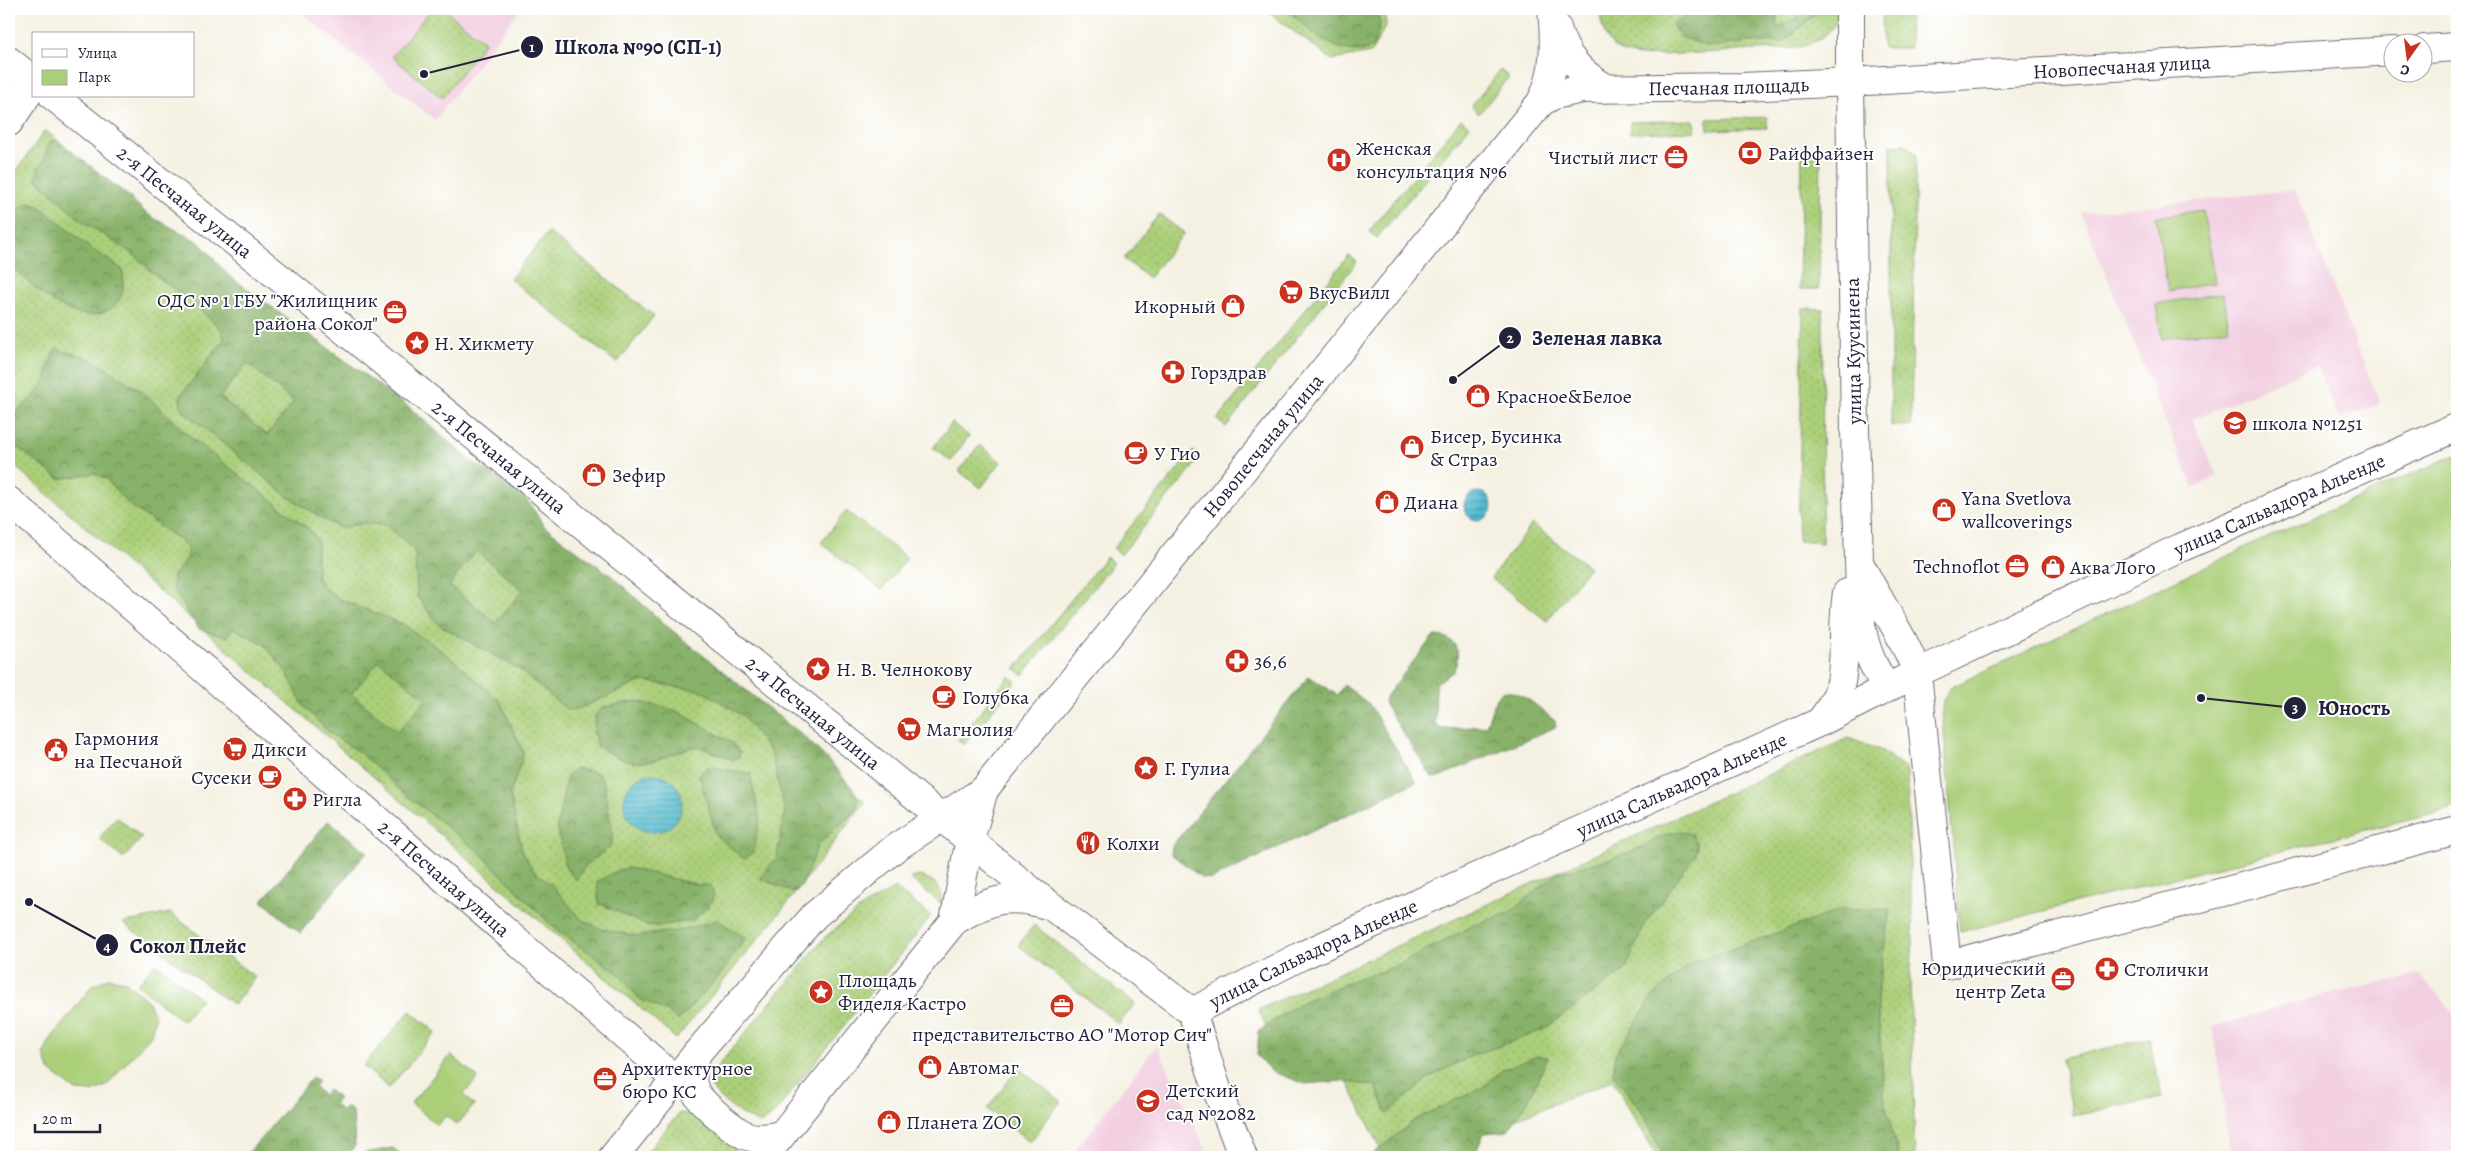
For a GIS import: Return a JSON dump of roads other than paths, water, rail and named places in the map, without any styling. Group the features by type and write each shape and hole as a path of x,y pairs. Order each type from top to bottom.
{"street":[{"name":"улица Куусинена","path":"1850,9 1857,558 1861,624 1865,647 1874,668 1887,688"},
{"path":"1553,12 1561,44 1574,65 1588,78 1606,88"},
{"path":"1541,102 1548,89 1553,67 1553,12"},
{"path":"2434,48 2457,47"},
{"name":"Новопесчаная улица","path":"1850,82 2384,52"},
{"path":"9,61 32,79"},
{"name":"Песчаная площадь","path":"1541,102 1567,92 1606,88 1742,87 1850,82"},
{"path":"9,122 32,88"},
{"name":"2-я Песчаная улица","path":"55,98 316,307 943,818"},
{"name":"Новопесчаная улица","path":"943,818 984,790 1541,102"},
{"name":"улица Сальвадора Альенде","path":"943,818 1053,907 1192,1012 1301,956 1820,722 1917,673 2180,548 2457,427"},
{"name":"2-я Песчаная улица","path":"9,501 113,589 676,1080"},
{"path":"1857,558 1881,605 1910,652 1917,673 1947,965 2457,830"},
{"path":"1820,722 1834,701 1841,682 1843,616 1857,558"},
{"name":"Новопесчаная улица","path":"970,840 984,790"},
{"path":"613,1157 697,1053 814,916 895,848 943,818"},
{"path":"954,921 970,840"},
{"path":"764,1157 954,921 981,905 1011,898 1030,900 1053,907"},
{"path":"1192,1012 1219,1095 1243,1157"},
{"path":"697,1053 692,1072 695,1093 713,1111 746,1136 765,1138 781,1135"}],"water":[{"path":"1478,492 1488,496 1492,506 1488,516 1478,520 1468,516 1464,506 1468,496"},
{"path":"653,774 669,779 677,787 682,803 677,819 669,827 653,832 637,827 629,819 624,803 629,787 637,779"}],"place":[{"name":"Школа №90 (СП-1)","path":"424,74"},
{"name":"Райффайзен","path":"1750,153"},
{"name":"Чистый лист","path":"1676,157"},
{"name":"Женская консультация №6","path":"1339,160"},
{"name":"ВкусВилл","path":"1291,292"},
{"name":"Икорный","path":"1233,306"},
{"name":"ОДС № 1 ГБУ \"Жилищник района Сокол\"","path":"395,312"},
{"name":"Н. Хикмету","path":"417,343"},
{"name":"Горздрав","path":"1173,372"},
{"name":"Зеленая лавка","path":"1453,380"},
{"name":"Красное&Белое","path":"1478,396"},
{"name":"школа №1251","path":"2235,423"},
{"name":"Бисер, Бусинка & Страз","path":"1412,447"},
{"name":"У Гио","path":"1136,453"},
{"name":"Зефир","path":"594,475"},
{"name":"Диана","path":"1387,502"},
{"name":"Yana Svetlova wallcoverings","path":"1944,510"},
{"name":"Technoflot","path":"2017,566"},
{"name":"Аква Лого","path":"2053,567"},
{"name":"36,6","path":"1237,661"},
{"name":"Н. В. Челнокову","path":"818,669"},
{"name":"Голубка","path":"944,697"},
{"name":"Юность","path":"2201,698"},
{"name":"Магнолия","path":"909,729"},
{"name":"Дикси","path":"235,749"},
{"name":"Гармония на Песчаной","path":"56,750"},
{"name":"Г. Гулиа","path":"1146,768"},
{"name":"Сусеки","path":"270,777"},
{"name":"Ригла","path":"295,799"},
{"name":"Колхи","path":"1088,843"},
{"name":"Сокол Плейс","path":"29,902"},
{"name":"Столички","path":"2107,969"},
{"name":"Юридический центр Zeta","path":"2063,979"},
{"name":"Площадь Фиделя Кастро","path":"821,992"},
{"name":"представительство АО \"Мотор Сич\"","path":"1062,1006"},
{"name":"Автомаг","path":"930,1067"},
{"name":"Архитектурное бюро КС","path":"605,1079"},
{"name":"Детский сад №2082","path":"1148,1101"},
{"name":"Планета ZOO","path":"889,1122"}]}
